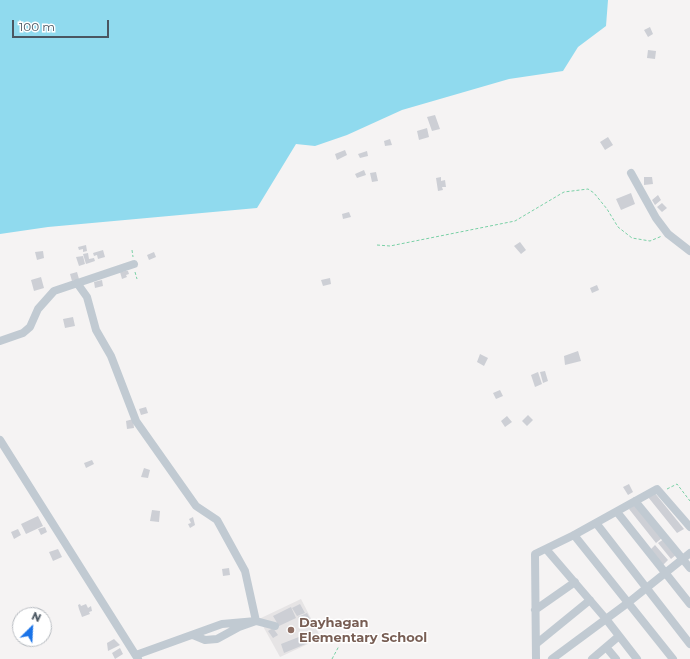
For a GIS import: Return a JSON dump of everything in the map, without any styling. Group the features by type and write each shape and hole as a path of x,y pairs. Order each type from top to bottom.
{"street":[{"path":"631,173 656,218 668,234 690,251"},
{"path":"0,341 23,332 30,327 38,309 54,291 134,264"},
{"path":"77,283 87,298 96,330 111,356 136,421 196,506 217,520 245,571 256,621"},
{"path":"0,440 137,657 222,624 256,621 275,626"},
{"path":"536,659 535,554 574,535 657,489 690,527"},
{"path":"635,501 690,568"},
{"path":"617,512 690,604"},
{"path":"596,523 690,644"},
{"path":"574,535 673,659"},
{"path":"546,549 606,619 637,659"},
{"path":"552,659 629,602 690,553"},
{"path":"535,610 575,582"},
{"path":"536,644 590,600"},
{"path":"193,635 205,640 217,639 239,627 256,621"},
{"path":"592,659 619,636"},
{"path":"606,647 616,659"}],"path":[{"path":"377,245 390,246 515,221 564,192 588,189 594,193 607,209 618,227 632,238 650,241 668,234"},
{"path":"660,494 676,484 690,502"},
{"path":"332,659 339,646"}],"shaded area":[{"name":"Dayhagan Elementary School","path":"301,599 321,638 280,657 259,619"}],"water":[{"path":"0,0 608,0 606,26 578,47 563,71 509,79 402,110 347,135 315,146 296,144 257,208 48,227 0,234"}],"building":[{"path":"650,27 653,34 648,37 644,30"},
{"path":"648,50 656,51 655,59 647,58"},
{"path":"435,115 440,129 432,131 427,117"},
{"path":"427,128 429,137 419,140 417,131"},
{"path":"608,137 613,145 605,150 600,142"},
{"path":"390,139 392,145 385,146 384,141"},
{"path":"345,150 347,155 337,160 335,154"},
{"path":"367,151 368,156 360,158 358,154"},
{"path":"364,170 366,175 357,178 355,174"},
{"path":"376,172 378,181 372,182 370,173"},
{"path":"441,177 441,181 445,180 446,187 442,187 443,190 438,191 436,178"},
{"path":"644,177 652,177 653,184 644,185"},
{"path":"631,193 635,204 621,210 616,199"},
{"path":"658,195 661,200 655,205 652,200"},
{"path":"662,203 667,208 662,212 657,207"},
{"path":"349,212 351,217 343,219 342,214"},
{"path":"520,242 526,250 521,254 514,246"},
{"path":"86,245 87,251 83,252 83,249 79,250 78,247"},
{"path":"103,250 105,257 98,259 97,255 94,256 93,253"},
{"path":"43,251 44,258 37,260 35,252"},
{"path":"154,252 156,257 149,260 147,255"},
{"path":"88,253 89,259 94,258 95,261 86,264 83,254"},
{"path":"83,256 85,264 79,266 76,257"},
{"path":"128,271 129,274 126,275 127,277 122,279 120,272"},
{"path":"77,272 79,279 72,281 70,274"},
{"path":"41,277 44,288 34,291 31,280"},
{"path":"330,278 331,284 323,286 321,280"},
{"path":"102,280 103,286 95,288 94,282"},
{"path":"597,285 599,290 592,293 590,288"},
{"path":"73,317 75,326 65,328 63,319"},
{"path":"578,351 581,361 565,365 564,356"},
{"path":"480,354 488,358 484,366 477,362"},
{"path":"545,371 548,381 543,383 540,372"},
{"path":"538,372 542,384 535,387 531,375"},
{"path":"500,390 503,396 496,399 493,393"},
{"path":"146,407 148,413 141,415 139,409"},
{"path":"528,415 533,420 527,426 522,421"},
{"path":"507,416 512,422 505,427 501,421"},
{"path":"133,419 134,428 127,429 126,421"},
{"path":"92,460 94,464 86,468 84,463"},
{"path":"144,468 150,470 148,478 141,477"},
{"path":"629,484 633,492 628,495 623,487"},
{"path":"654,492 684,529 677,533 648,497"},
{"path":"635,504 662,538 656,543 629,509"},
{"path":"152,510 160,511 159,522 150,521"},
{"path":"38,516 43,526 26,534 21,524"},
{"path":"193,517 195,525 190,528 188,524 191,523 189,519"},
{"path":"45,527 47,532 41,535 38,529"},
{"path":"18,529 21,535 14,539 11,532"},
{"path":"664,539 677,554 671,559 658,543"},
{"path":"655,545 668,560 663,565 650,550"},
{"path":"58,549 62,557 53,561 49,552"},
{"path":"229,568 230,575 223,576 222,569"},
{"path":"80,604 81,606 86,604 88,608 91,606 92,611 89,612 90,614 82,617 78,605"},
{"path":"300,604 305,613 297,616 292,608"},
{"path":"291,607 296,618 279,626 273,616"},
{"path":"307,613 312,623 303,627 298,617"},
{"path":"273,628 278,635 273,638 268,631"},
{"path":"309,633 313,641 284,653 281,644"},
{"path":"114,639 120,645 108,651 107,643"},
{"path":"120,648 123,654 115,659 112,653"}],"place":[{"name":"Dayhagan Elementary School","path":"291,630"}]}
